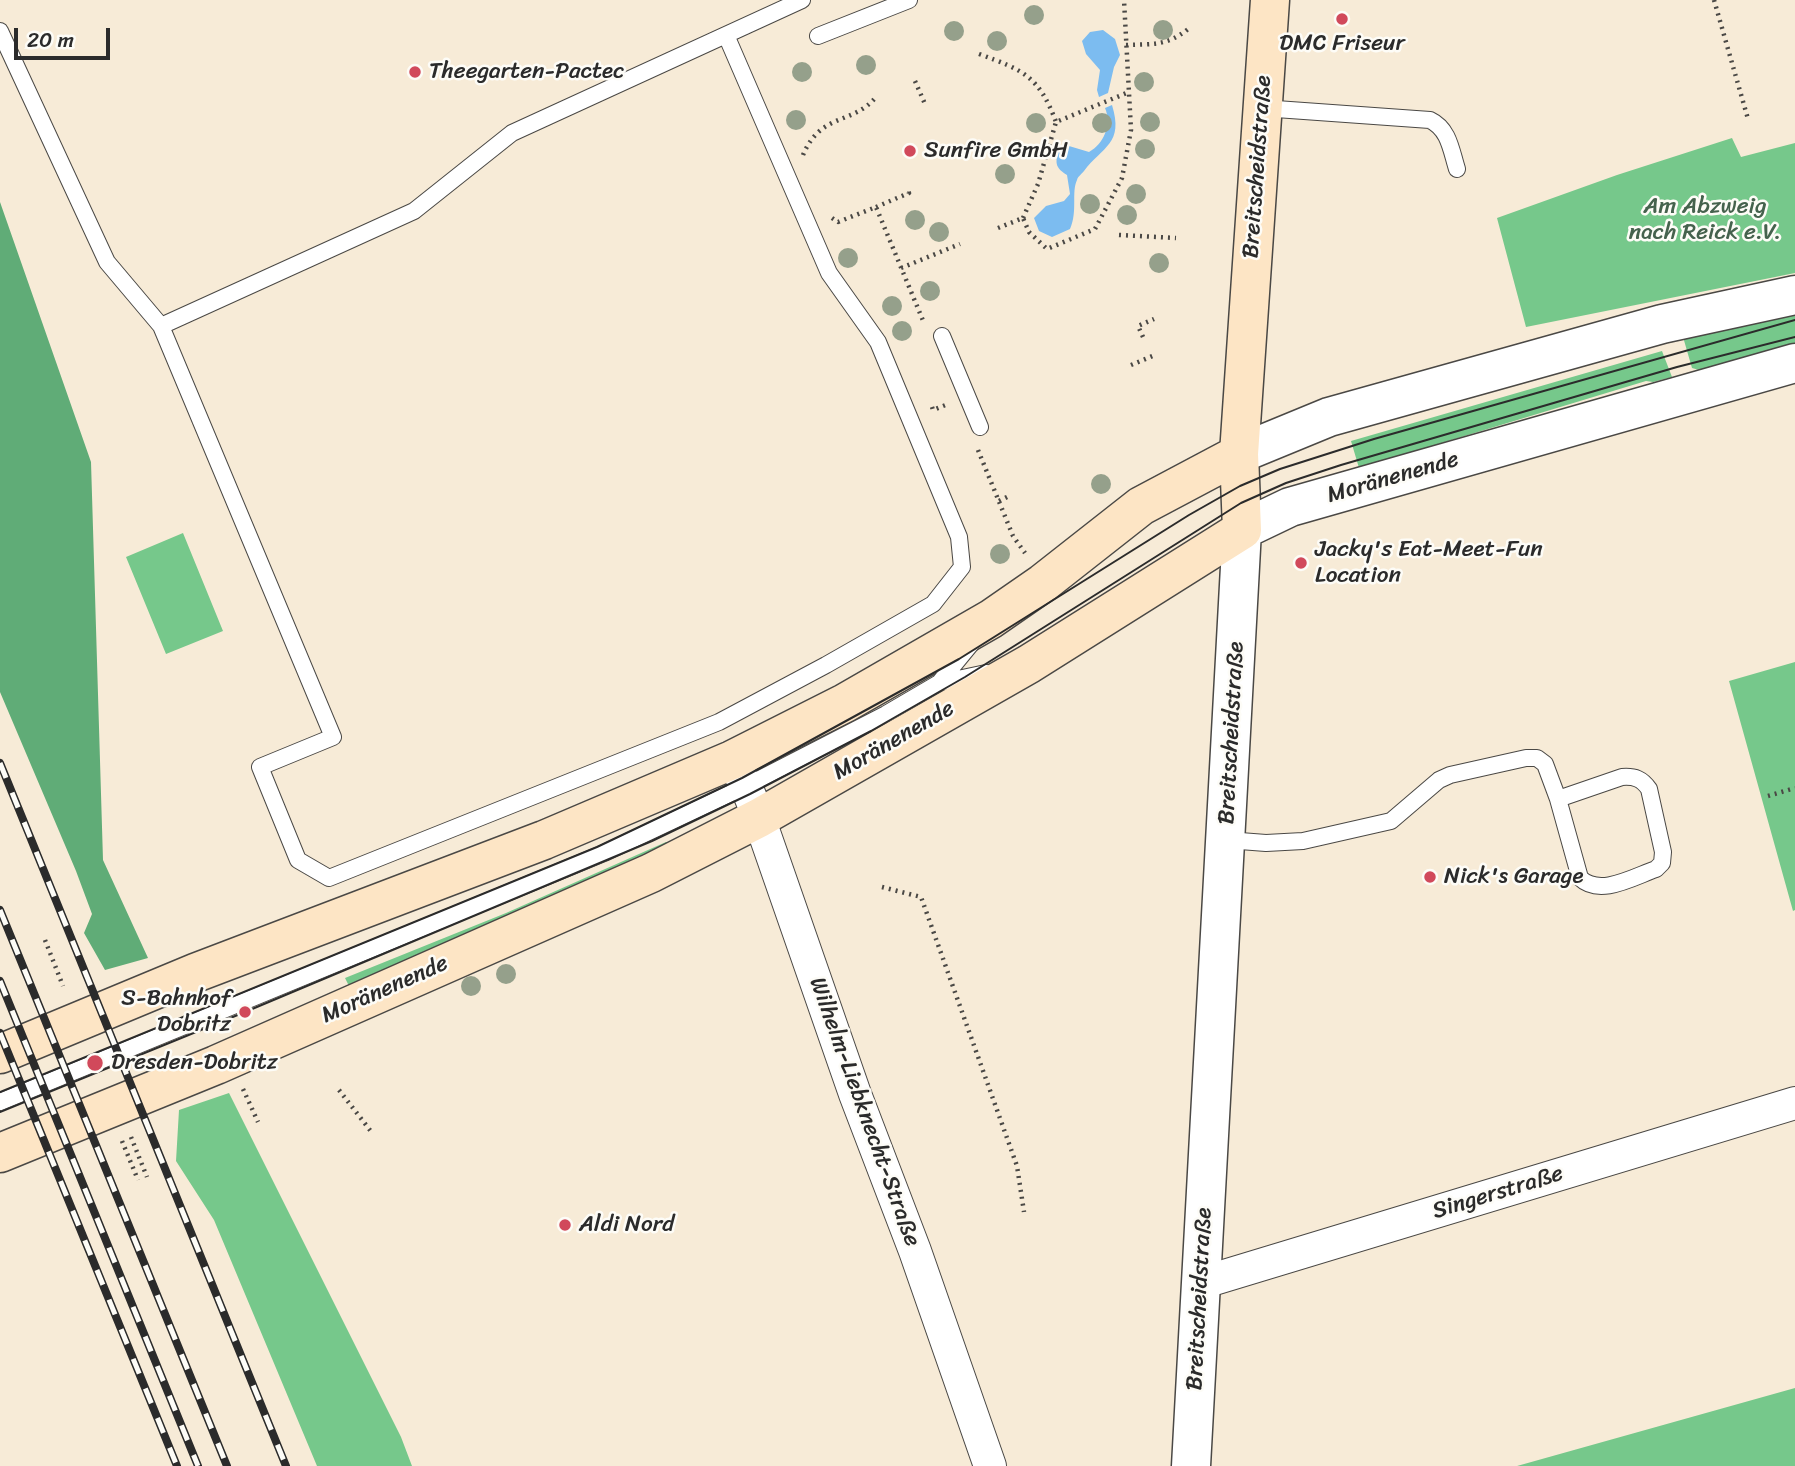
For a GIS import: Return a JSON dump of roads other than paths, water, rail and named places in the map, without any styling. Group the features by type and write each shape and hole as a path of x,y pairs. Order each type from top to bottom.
{"main road":[{"name":"Breitscheidstraße","path":"1242,530 1239,453 1270,0"},
{"name":"Moränenende","path":"0,1153 216,1065 602,896 746,788 845,703 991,619 1043,583 1141,506 1239,453"},
{"name":"Moränenende","path":"0,1054 195,973 544,840 746,788 1030,664 1242,530"}],"street":[{"name":"Moränenende","path":"1239,453 1329,417 1662,324 1795,295"},
{"name":"Moränenende","path":"1242,530 1290,507 1795,363"},
{"name":"Breitscheidstraße","path":"1191,1466 1242,530"},
{"name":"Wilhelm-Liebknecht-Straße","path":"746,788 855,1094 915,1251 990,1466"},
{"name":"Singerstraße","path":"1201,1283 1795,1103"}],"lane":[{"path":"161,326 414,211 512,133 802,0"},
{"path":"818,36 909,0"},
{"path":"0,31 107,262 161,326 333,737 260,767 298,860 329,878 719,722 826,666 933,604 961,567 960,537 878,342 829,273 726,35"},
{"path":"1262,108 1430,120 1439,124 1446,132 1457,169"},
{"path":"935,333 977,434"},
{"path":"939,683 991,619"},
{"path":"0,1102 604,853 746,788 939,683 1030,664"},
{"path":"1227,840 1266,843 1303,841 1391,821 1439,780 1450,775 1526,758 1537,758 1545,764 1558,799 1580,878 1587,885 1598,888 1656,869 1662,863 1663,852 1650,789 1643,781 1633,776 1622,777 1558,799"}],"water":[{"path":"1103,30 1115,39 1120,55 1114,67 1108,93 1099,97 1097,90 1100,70 1086,54 1082,41 1090,32"},
{"path":"1112,105 1115,118 1113,136 1075,185 1074,216 1070,229 1052,237 1039,231 1034,218 1046,206 1064,201 1070,194 1067,175 1057,165 1058,152 1069,146 1089,152 1099,144 1107,127 1105,108"}],"tram line":[{"path":"0,1092 597,847 742,778 959,659 1240,486 1280,469 1374,439 1795,320"},
{"path":"0,1112 652,841 750,794 871,731 965,677 1241,503 1286,483 1677,367 1795,337"}],"railway":[{"path":"0,763 286,1466"},
{"path":"0,910 227,1466"},
{"path":"0,981 198,1466"},
{"path":"0,1033 177,1466"}],"place":[{"name":"DMC Friseur","path":"1342,19"},
{"name":"Theegarten-Pactec","path":"415,72"},
{"name":"Sunfire GmbH","path":"910,151"},
{"name":"Jacky's Eat-Meet-Fun Location","path":"1301,563"},
{"name":"Nick's Garage","path":"1430,877"},
{"name":"S-Bahnhof Dobritz","path":"245,1012"},
{"name":"Dresden-Dobritz","path":"95,1063"},
{"name":"Aldi Nord","path":"565,1225"}],"park label":[{"name":"Am Abzweig nach Reick e.V.","path":"1705,220"}]}
